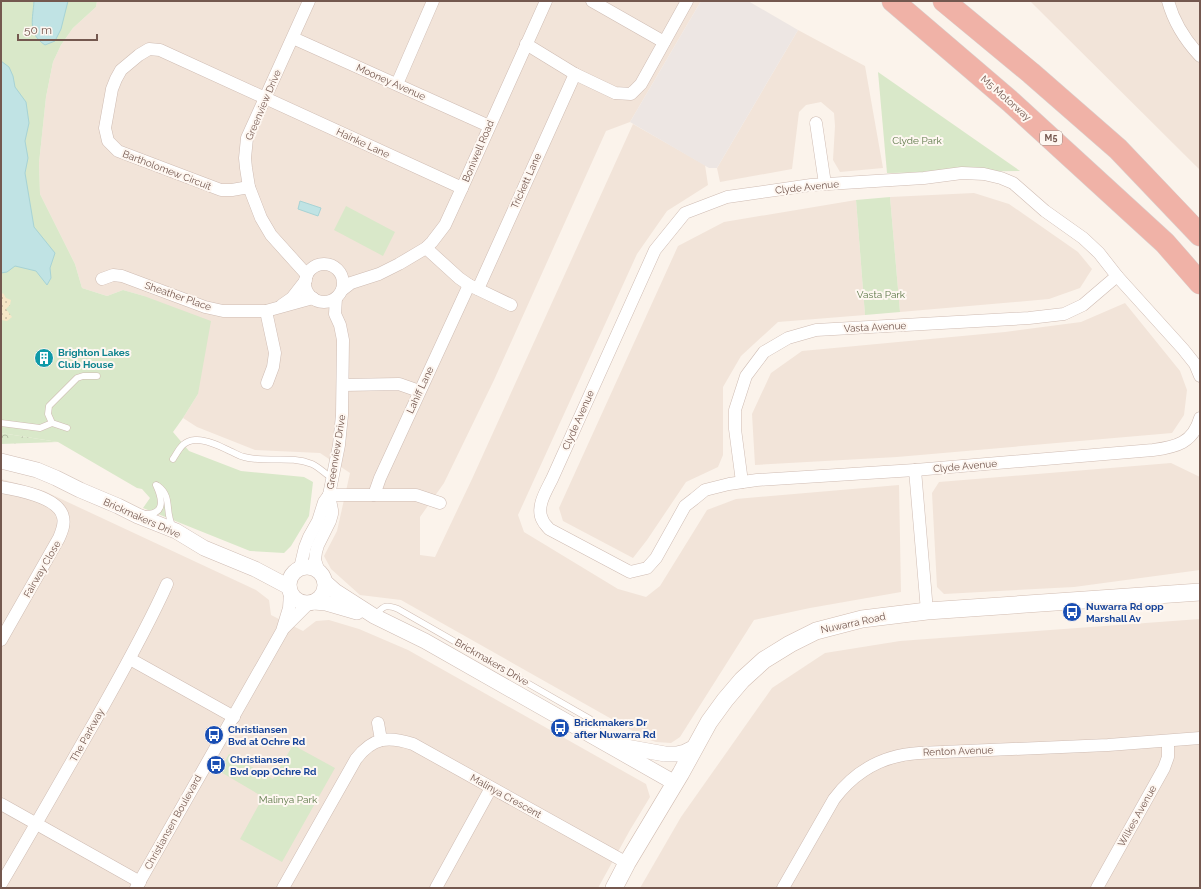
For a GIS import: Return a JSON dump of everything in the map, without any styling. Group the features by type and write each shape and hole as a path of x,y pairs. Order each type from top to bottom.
{"highway":[{"name":"M5 Motorway","path":"893,1 1017,107 1165,243 1200,283"},
{"path":"944,1 1031,72 1118,149 1200,235"}],"main road":[{"name":"Nuwarra Road","path":"614,888 709,722 742,680 764,660 790,644 816,631 870,618 927,611 1200,592"}],"street":[{"name":"Greenview Drive","path":"306,278 287,252 271,235 264,224 249,187 245,158 247,138 309,1"},
{"path":"397,84 433,1"},
{"name":"Boniwell Road","path":"339,294 351,283 379,274 399,264 426,248 432,242 444,225 462,188 546,1"},
{"path":"592,1 664,42"},
{"path":"526,44 575,74 615,93 631,94 641,84 687,1"},
{"path":"1168,1 1178,27 1200,56"},
{"name":"Mooney Avenue","path":"293,38 489,126"},
{"name":"Bartholomew Circuit","path":"249,187 221,190 118,151 108,141 106,134 105,128 107,112 112,89 121,70 149,49 160,50 265,98"},
{"name":"Trickett Lane","path":"473,287 575,74"},
{"name":"Hainke Lane","path":"265,98 462,188"},
{"path":"816,123 825,184"},
{"name":"Clyde Avenue","path":"1200,376 1195,364 1183,349 1117,276 1099,253 1083,238 1013,183 1001,178 984,174 962,173 924,178 810,185 727,197 685,212 655,250 541,503 540,513 542,521 549,529 630,572 647,568 656,558 685,506 705,490 729,484 757,480 915,470 1118,454 1173,447 1185,441 1193,433 1200,418"},
{"path":"426,248 459,278 473,287 512,305"},
{"name":"Greenview Drive","path":"287,252 319,266"},
{"path":"329,265 338,270 343,280 339,294 332,301 317,300 306,290 306,278 314,268 319,266 329,265"},
{"name":"Boniwell Road","path":"338,270 356,274 379,274"},
{"name":"Sheather Place","path":"102,279 113,275 122,276 206,307 223,311 266,311 317,300"},
{"name":"Vasta Avenue","path":"742,482 734,410 746,376 764,352 788,338 816,330 1029,318 1064,314 1083,305 1117,276"},
{"name":"Sheather Place","path":"280,307 292,298 306,278"},
{"name":"Lahiff Lane","path":"374,495 380,478 419,391 473,287"},
{"name":"Greenview Drive","path":"335,314 339,294"},
{"name":"Greenview Drive","path":"317,300 335,314 340,325 343,340 342,415 339,445 329,495 332,514 318,545 315,560 322,577"},
{"path":"266,311 275,353 273,367 267,383"},
{"path":"343,385 399,384 419,391"},
{"name":"Brickmakers Drive","path":"1,461 37,470 138,516 176,531 204,548 255,570 289,590"},
{"path":"915,470 927,611"},
{"name":"Fairway Close","path":"1,487 37,497 54,504 63,515 64,523 60,538 1,640"},
{"name":"Brickmakers Drive","path":"80,490 114,515 131,524 173,541 204,548"},
{"name":"Greenview Drive","path":"298,570 309,537 318,521 324,502 329,495"},
{"path":"329,495 416,495 440,503"},
{"path":"310,567 322,577 325,588 319,599 311,603 303,603 293,598 289,590 289,581 291,576 298,570 310,567"},
{"name":"Brickmakers Drive","path":"255,570 298,570"},
{"name":"Brickmakers Drive","path":"322,577 335,591 374,616 425,641 674,783"},
{"name":"The Parkway","path":"1,884 37,824 130,658 167,584"},
{"name":"Christiansen Boulevard","path":"138,885 282,631 289,608 289,590"},
{"name":"Brickmakers Drive","path":"311,603 336,605 374,616"},
{"name":"Christiansen Boulevard","path":"282,631 311,603"},
{"path":"130,658 234,717"},
{"path":"283,888 356,759 363,750 381,740 378,724"},
{"name":"Renton Avenue","path":"783,888 838,793 862,771 884,760 898,755 919,753 1108,745 1200,738"},
{"name":"Malinya Crescent","path":"381,740 392,739 413,744 627,863"},
{"name":"Wilkes Avenue","path":"1097,888 1164,768 1168,756 1168,741"},
{"path":"603,742 665,754 677,754 695,747"},
{"path":"436,888 491,788"},
{"path":"1,804 138,885"}],"lane":[{"path":"52,423 48,410 49,406 58,396 77,378 83,376 97,376"},
{"path":"1,422 40,428 52,423 67,428"},
{"path":"173,459 183,444 196,439 218,446 242,457 299,461 312,464 332,478"},
{"path":"118,506 129,508 141,513 153,514 157,512 162,503 156,485 163,490 166,495 170,522 176,531"}],"shaded area":[{"path":"97,1 701,1 630,122 606,131 494,380 444,483 420,517 420,555 435,557 472,479 633,124 705,165 708,185 667,211 637,254 518,515 524,532 618,589 646,597 660,586 707,510 736,499 899,485 901,592 810,608 754,620 680,737 671,743 656,742 647,739 401,600 360,595 331,569 324,556 337,531 350,473 320,453 255,450 197,427 183,418 198,394 144,296 123,290 107,296 82,288 75,264 40,194 39,163 46,97 53,62 61,45 73,28 96,7"},
{"path":"701,1 748,1 798,30 717,168 709,168 630,122"},
{"path":"1030,1 1200,1 1200,170"},
{"path":"798,30 865,66 883,168 840,172 833,160 835,126 834,113 821,102 806,105 799,112 792,169 720,182 717,168"},
{"path":"974,193 1009,204 1078,252 1092,269 1080,288 1049,299 900,312 890,197"},
{"path":"856,200 865,315 778,322 741,356 723,387 723,455 718,467 686,482 633,558 563,521 559,508 678,246 724,222"},
{"path":"1125,303 1180,371 1187,390 1184,415 1172,433 897,457 755,465 752,414 771,373 802,351 1005,332 1081,322"},
{"path":"1171,463 1200,477 1200,570 1074,587 944,594 937,587 932,493 939,482"},
{"path":"1,479 44,491 256,590 269,600 271,615 303,631 316,621 329,620 359,629 408,650 646,784 650,797 598,888 1,888"},
{"path":"1200,619 1200,888 640,888 681,817 772,688 825,653 900,641"}],"green space":[{"path":"1,1 97,1 96,7 73,28 61,45 53,62 46,97 39,163 40,194 75,264 82,288 107,296 123,290 144,296 211,321 198,394 173,432 189,451 241,471 304,477 313,482 309,516 291,546 284,553 250,551 143,508 150,498 142,489 137,488 58,442 1,433"},
{"name":"Clyde Park","path":"878,72 1020,171 887,173"},
{"name":"Vasta Park","path":"890,197 900,312 865,315 856,200"},
{"path":"346,206 395,232 383,256 334,230"},
{"path":"1,433 58,442 1,444"},
{"name":"Malinya Park","path":"293,745 335,768 282,862 240,839 263,797 219,771 229,754 273,779"}],"sand":[{"path":"3,293 6,298 11,300 10,305 6,309 12,317 7,321 1,320 1,295"}],"water":[{"path":"34,1 68,1 61,29 55,41 45,45 39,40 33,31 32,20"},
{"path":"1,61 9,67 13,76 15,87 26,102 29,123 25,141 28,158 25,173 34,227 55,253 50,268 51,278 47,285 36,271 15,266 7,272 1,273"},
{"path":"300,201 321,208 318,216 298,209"}],"place":[{"name":"Brighton Lakes Club House","path":"44,358"},
{"name":"Nuwarra Rd opp Marshall Av","path":"1072,612"},
{"name":"Brickmakers Dr after Nuwarra Rd","path":"560,728"},
{"name":"Christiansen Bvd at Ochre Rd","path":"214,735"},
{"name":"Christiansen Bvd opp Ochre Rd","path":"216,765"}]}
